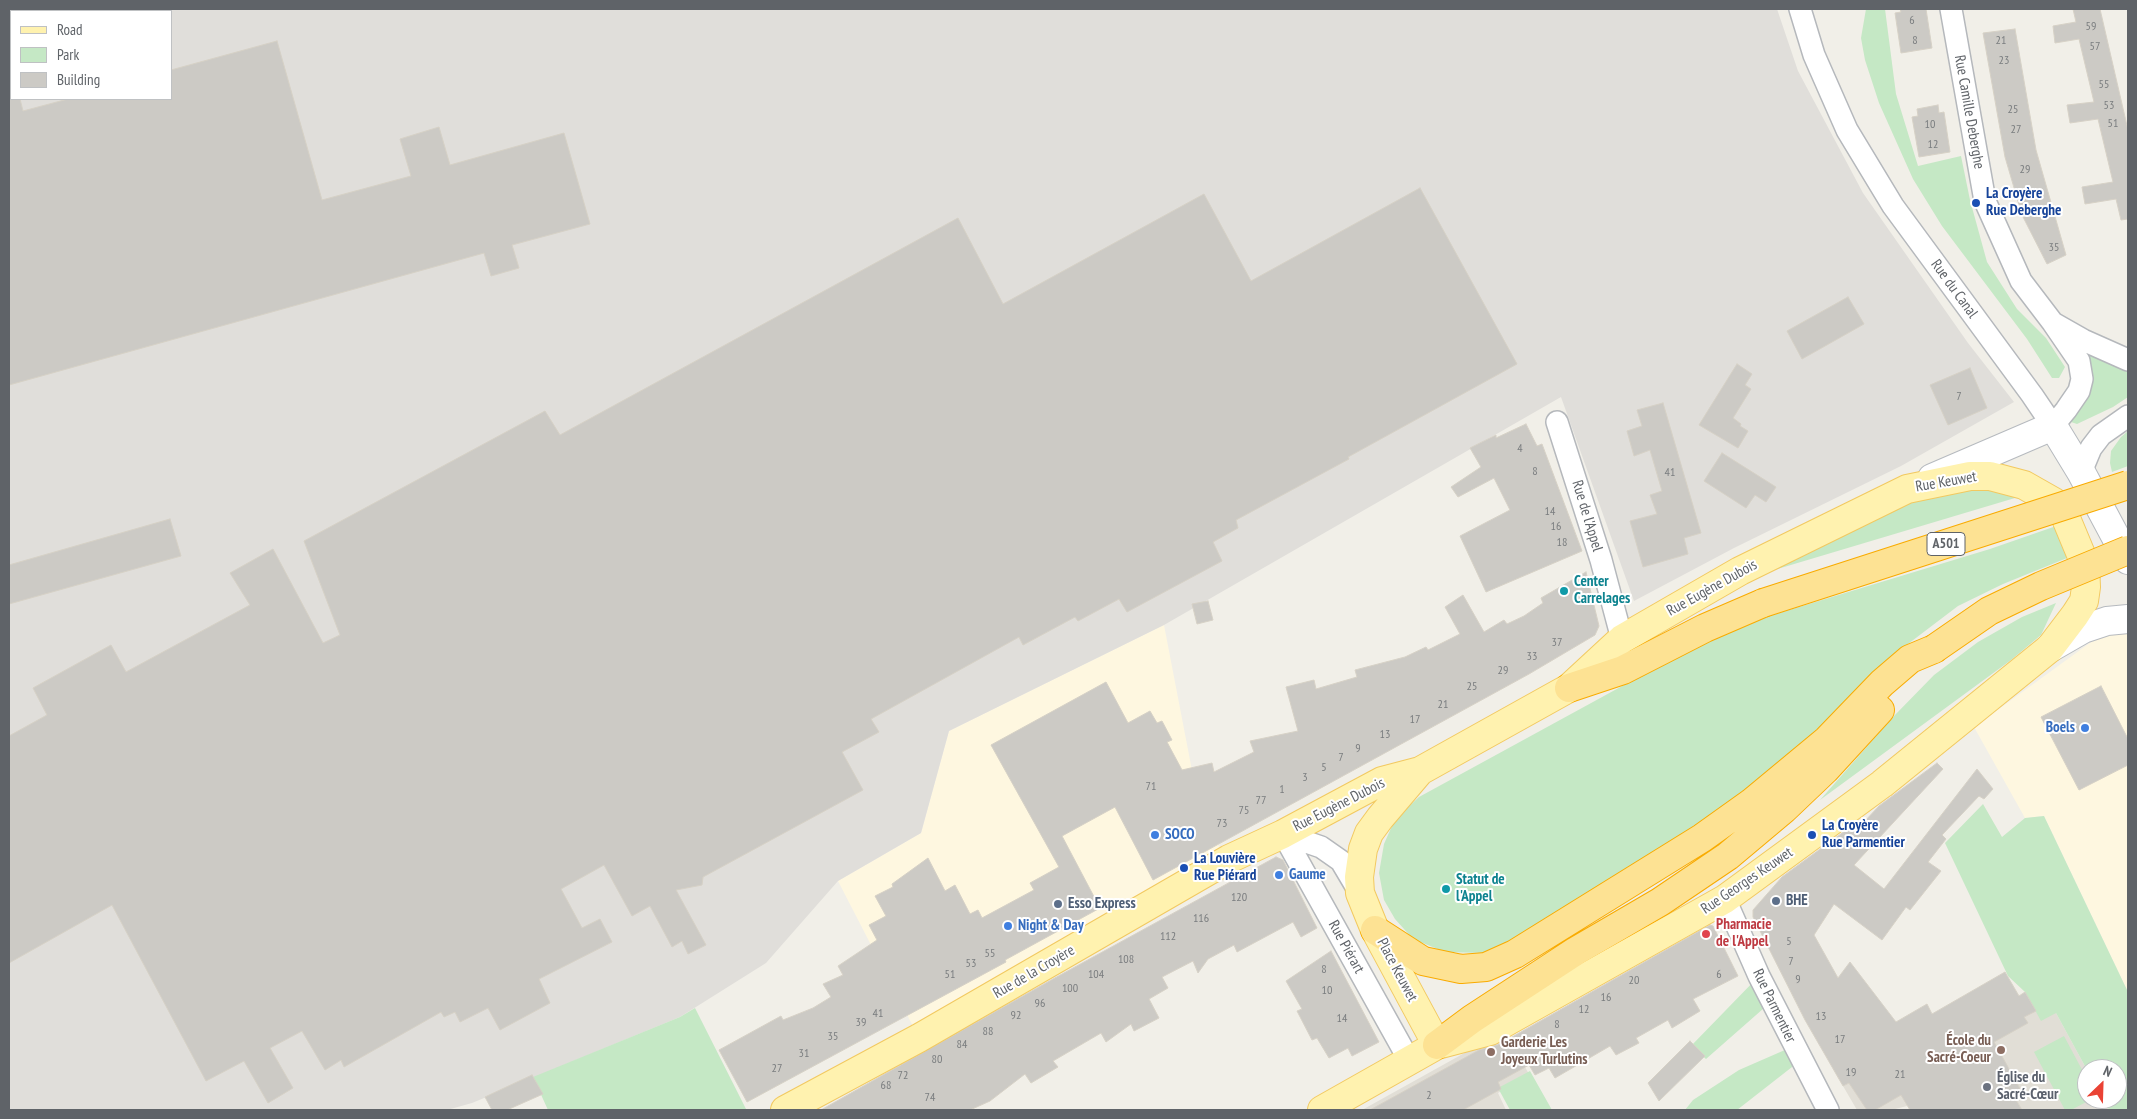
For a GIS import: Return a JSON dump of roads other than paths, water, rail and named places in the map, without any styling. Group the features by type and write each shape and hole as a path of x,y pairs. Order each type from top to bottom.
{"highway":[{"name":"A501","path":"1569,688 1623,670 1705,628 1763,603 2128,485"},
{"path":"1437,1045 1472,1019 1576,951 1660,902 1728,856 1784,809 1882,683 1910,659 1934,649 1989,611 2041,586 2128,550"},
{"path":"1375,930 1423,961 1461,969 1486,967 1515,954 1702,838 1834,747"}],"main road":[{"name":"Rue Keuwet","path":"1908,489 1970,476 1990,476 2024,485 2054,502 2065,516 2085,564 2086,587 2084,601 2050,648"},
{"name":"Rue Eugène Dubois","path":"1284,834 1382,781 1420,770 1569,688 1622,638 1740,571 1908,489"},
{"name":"Rue Georges Keuwet","path":"1322,1110 1437,1045 1490,1031 1725,899 1882,784 2050,648"},
{"name":"Place Keuwet","path":"1420,770 1370,833 1362,849 1359,877 1360,893 1375,930 1437,1045"},
{"name":"Rue de la Croyère","path":"785,1110 919,1038 1229,859 1284,834"}],"street":[{"name":"Rue du Canal","path":"1800,9 1814,54 1847,130 1867,164 1893,206 2032,395 2081,472 2128,560"},
{"name":"Rue Camille Deberghe","path":"1950,9 1985,201 2021,281 2053,323 2083,340 2128,360"},
{"name":"Rue Eugène Dubois","path":"1908,489 2052,426 2066,410 2079,391 2082,379 2079,361 2053,323"},
{"path":"2081,472 2090,448 2101,434 2128,416"},
{"name":"Rue de l'Appel","path":"1557,422 1601,560 1622,638"},
{"path":"2050,648 2083,629 2107,621 2128,619"},
{"name":"Place Keuwet","path":"1284,834 1321,847 1341,860 1360,893"},
{"name":"Rue Piérart","path":"1284,834 1409,1060"},
{"name":"Rue Parmentier","path":"1725,899 1759,976 1828,1110"}],"place":[{"name":"La Croyère Rue Deberghe","path":"1976,203"},
{"name":"Center Carrelages","path":"1564,591"},
{"name":"Boels","path":"2085,728"},
{"name":"SOCO","path":"1155,835"},
{"name":"La Croyère Rue Parmentier","path":"1812,835"},
{"name":"La Louvière Rue Piérard","path":"1184,868"},
{"name":"Gaume","path":"1279,875"},
{"name":"Statut de l'Appel","path":"1446,889"},
{"name":"BHE","path":"1776,901"},
{"name":"Esso Express","path":"1058,904"},
{"name":"Night & Day","path":"1008,926"},
{"name":"Pharmacie de l'Appel","path":"1706,934"},
{"name":"École du Sacré-Coeur","path":"2001,1050"},
{"name":"Garderie Les Joyeux Turlutins","path":"1491,1052"},
{"name":"Église du Sacré-Cœur","path":"1987,1087"}]}
